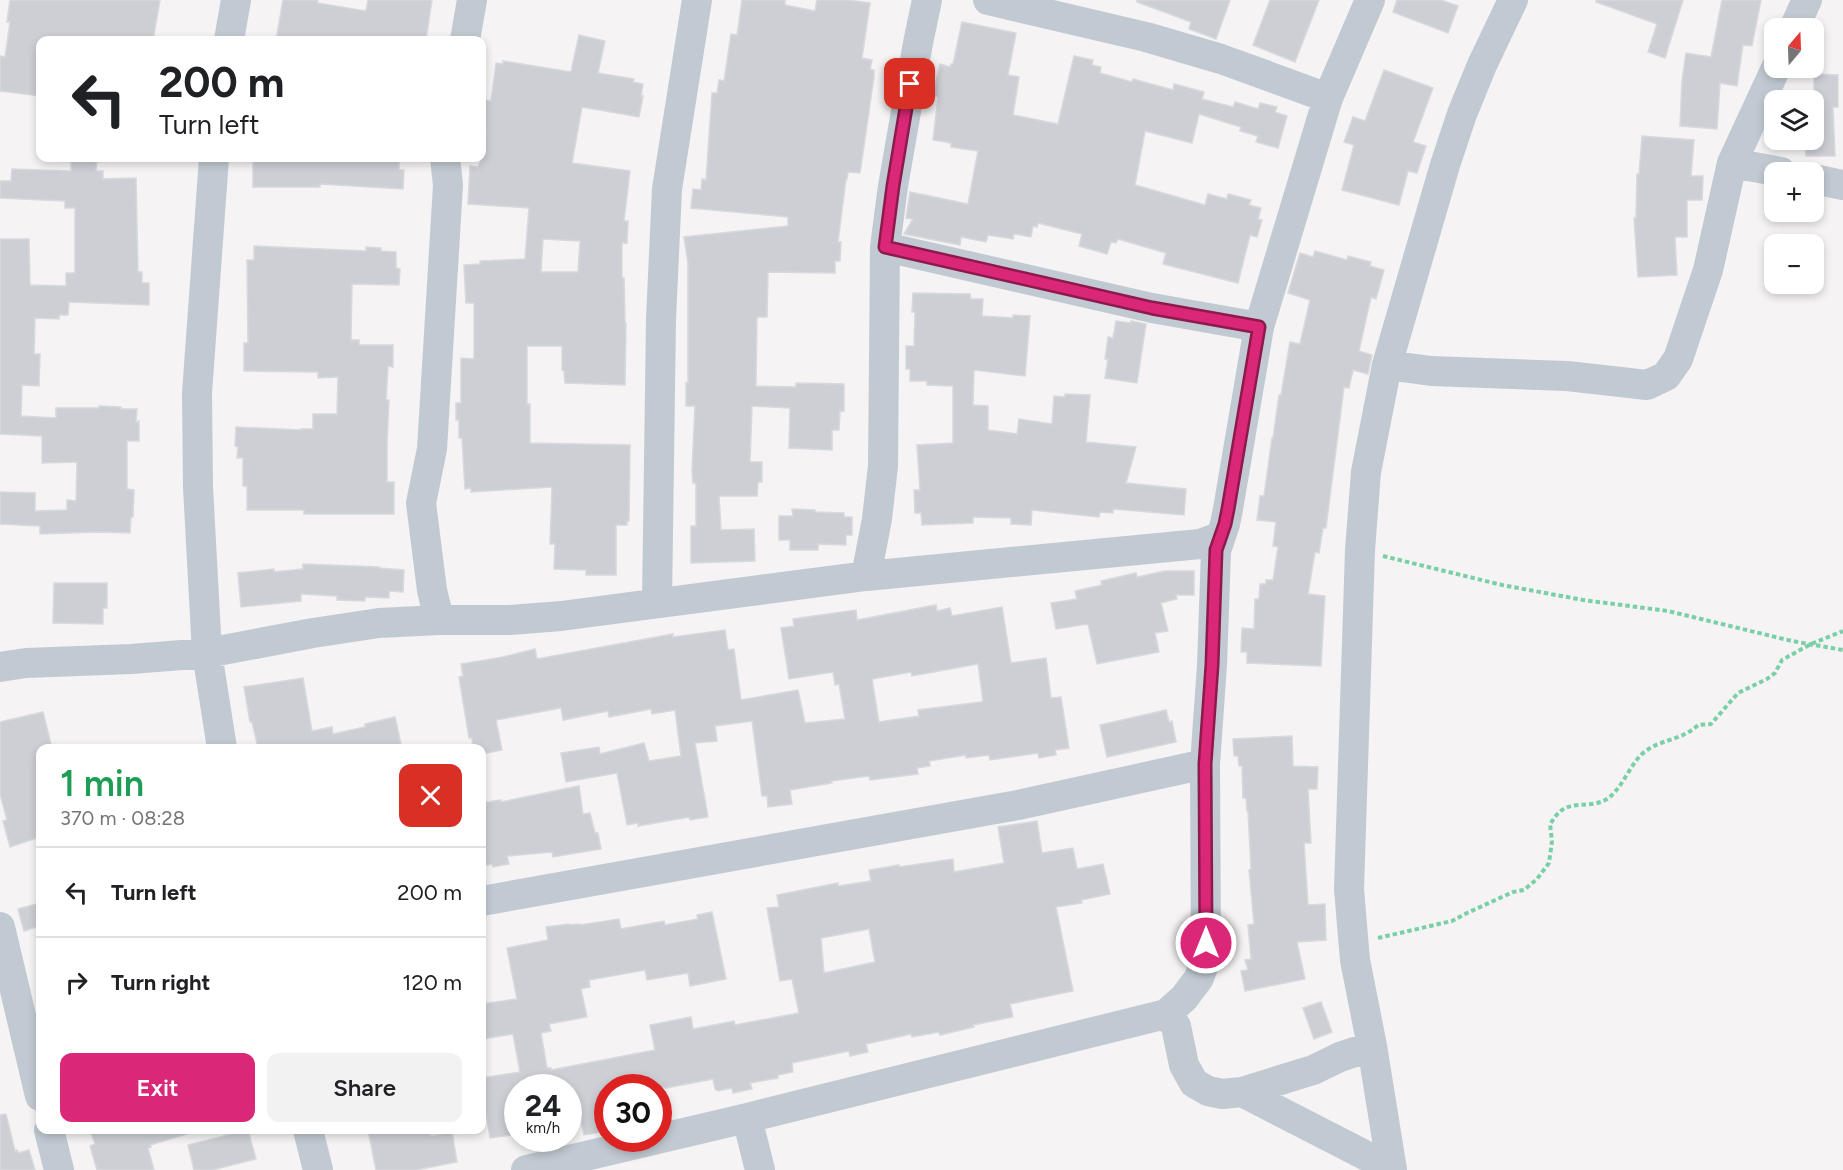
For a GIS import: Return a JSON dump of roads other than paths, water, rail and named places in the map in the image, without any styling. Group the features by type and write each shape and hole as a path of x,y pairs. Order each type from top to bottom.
{"street":[{"path":"230,36 236,0"},
{"path":"466,36 472,0"},
{"path":"657,603 661,319 667,189 697,0"},
{"path":"866,576 877,519 883,466 885,247 895,175 927,0"},
{"path":"988,0 1146,38 1221,59 1328,98"},
{"path":"539,1168 1166,1014 1184,998 1199,978 1206,959 1205,764 1212,665 1216,550 1228,509 1259,327 1328,98 1370,0"},
{"path":"1392,1169 1354,952 1349,889 1360,550 1366,472 1387,365 1452,145 1482,64 1513,0"},
{"path":"1799,18 1807,0"},
{"path":"1387,365 1431,371 1568,376 1647,385 1666,376 1678,359 1708,270 1732,162 1771,78"},
{"path":"214,162 197,393 198,487 207,653 221,744"},
{"path":"439,620 432,590 421,503 432,449 447,185 445,162"},
{"path":"1732,162 1764,169"},
{"path":"1824,181 1843,185"},
{"path":"885,247 1152,308 1259,327"},
{"path":"0,667 26,663 207,653 379,623 510,620 561,616 866,576 1200,544 1219,537"},
{"path":"486,900 1018,805 1205,764"},
{"path":"0,927 36,1079"},
{"path":"1166,1014 1176,1026 1184,1065 1194,1083 1208,1091 1222,1094 1242,1092 1313,1070 1340,1057 1372,1046"},
{"path":"1242,1092 1392,1169"},
{"path":"747,1118 760,1170"},
{"path":"50,1134 59,1170"},
{"path":"309,1134 318,1170"}]}
